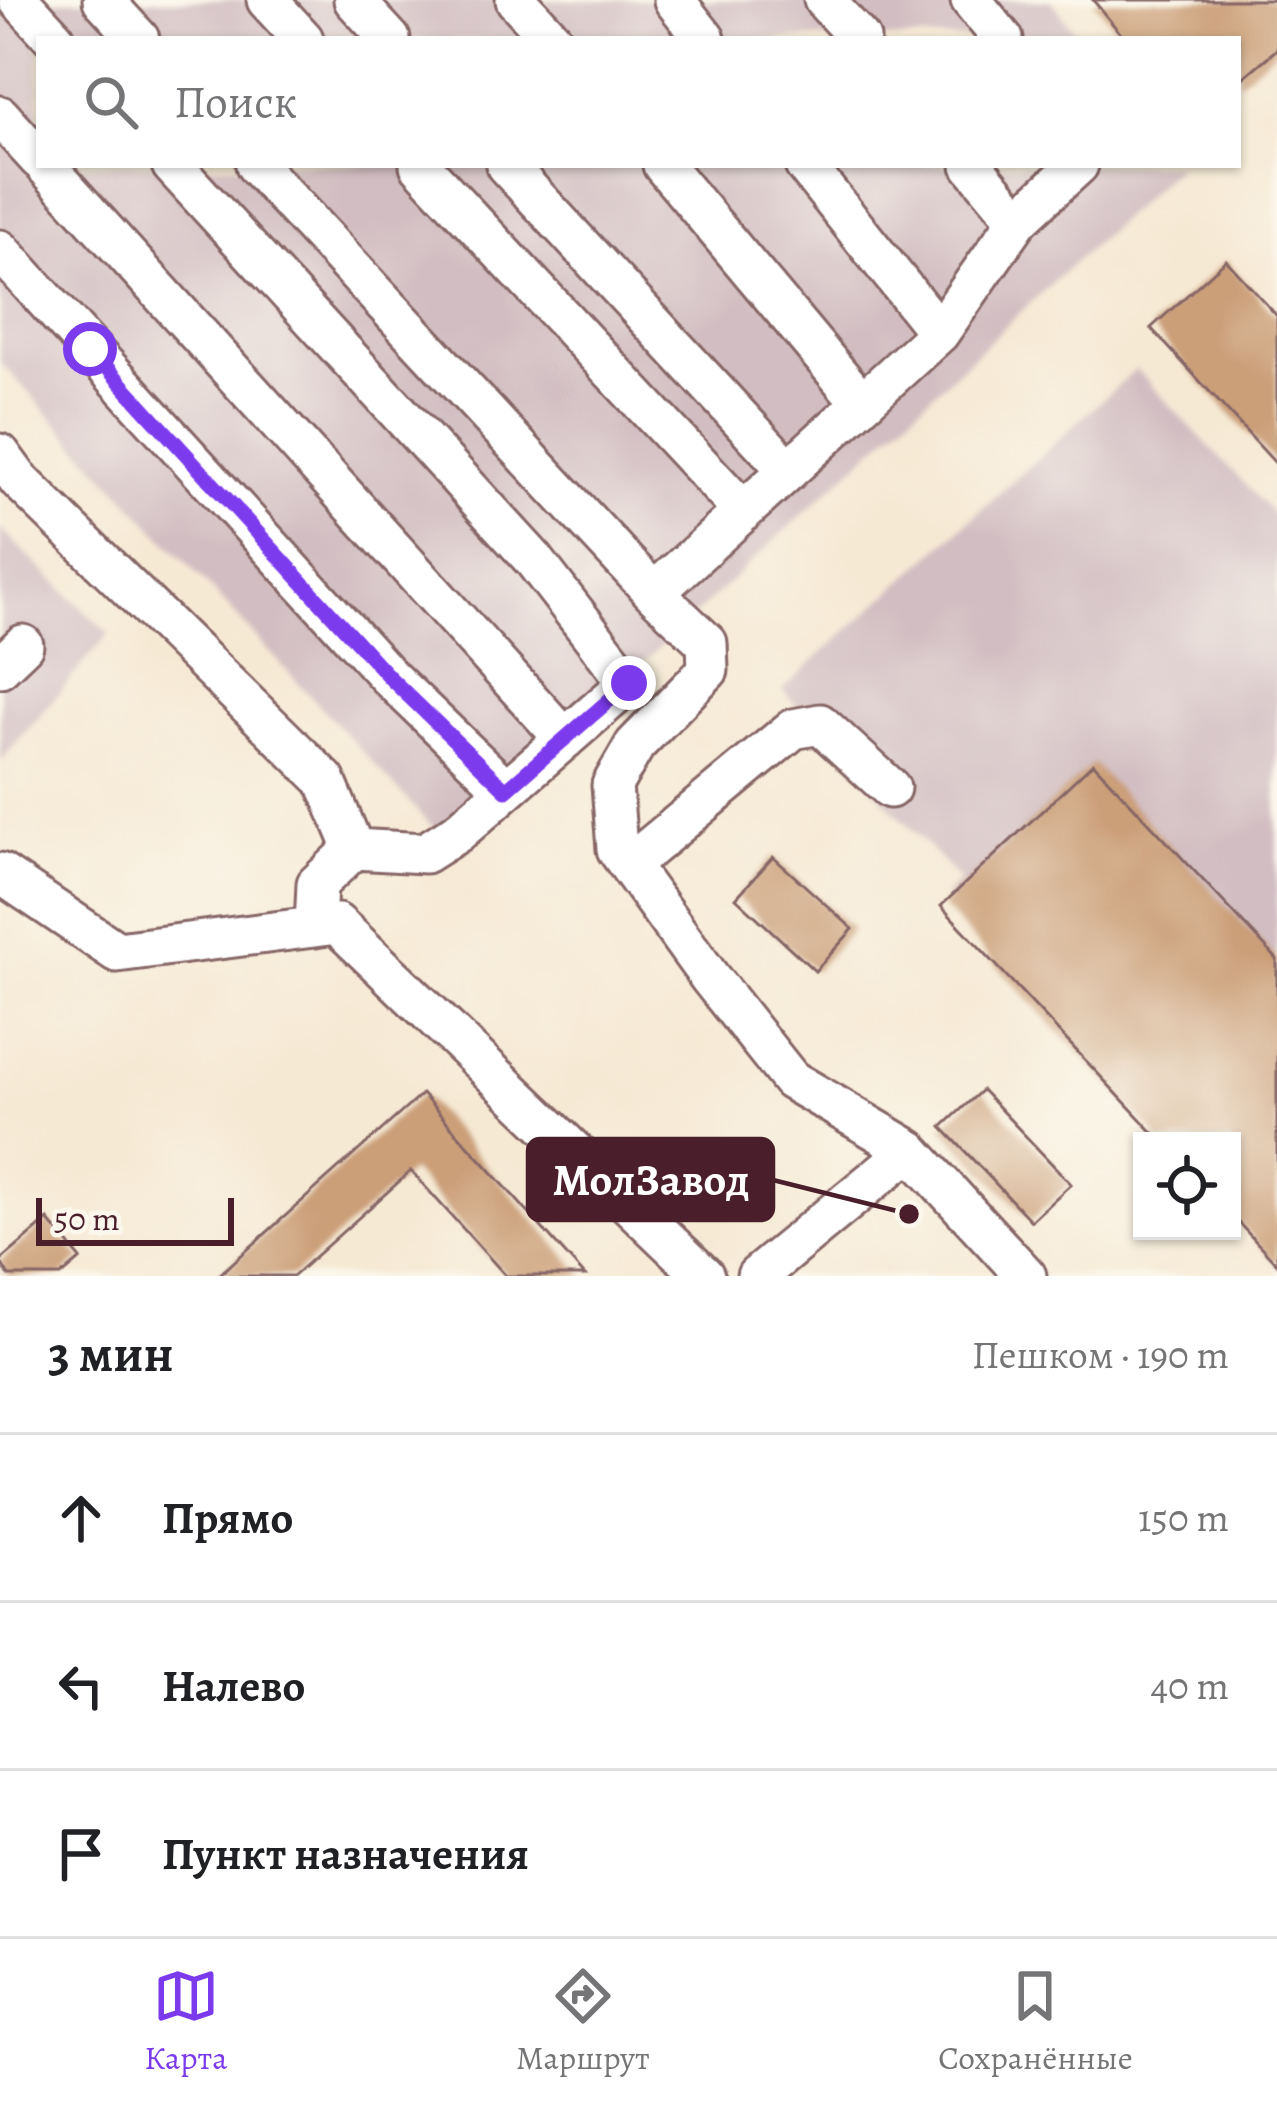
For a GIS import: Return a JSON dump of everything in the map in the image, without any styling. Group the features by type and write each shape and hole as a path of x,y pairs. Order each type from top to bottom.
{"street":[{"path":"20,0 53,36"},
{"path":"103,0 136,36"},
{"path":"267,0 300,36"},
{"path":"354,0 387,36"},
{"path":"516,0 549,36"},
{"path":"674,0 703,36"},
{"path":"824,0 857,36"},
{"path":"971,0 1001,36"},
{"path":"0,116 36,155"},
{"path":"47,168 565,740"},
{"path":"175,168 534,560 629,683 458,832 425,853 354,849 316,884 315,927"},
{"path":"259,168 653,593 706,643 708,670 635,745 612,785 617,849 791,1080 910,1150 1026,1276"},
{"path":"423,168 743,512"},
{"path":"509,168 788,470"},
{"path":"665,168 862,403"},
{"path":"807,168 939,333"},
{"path":"975,168 1018,220"},
{"path":"653,593 939,333 1018,220 1075,168"},
{"path":"0,250 389,677 506,790"},
{"path":"0,454 19,480 325,780 354,849"},
{"path":"629,865 793,729 806,724 820,724 890,788"},
{"path":"0,873 117,952 337,924 704,1276"},
{"path":"757,1276 910,1150"}],"shaded area":[{"path":"0,0 1051,0 1080,36 36,36 36,168 1176,168 448,844 0,362"},
{"path":"1136,369 1277,518 1277,1217 1241,1156 1241,1132 1161,1132 945,895 960,881 782,690"},
{"path":"0,528 109,634 0,762"}],"building":[{"path":"1093,0 1277,0 1277,49 1241,79 1241,36 1123,36"},
{"path":"1226,260 1277,316 1277,465 1151,328"},
{"path":"1093,763 1277,959 1277,1264 1241,1226 1241,1132 1153,1132 941,906"},
{"path":"773,857 853,929 815,971 736,898"},
{"path":"982,1090 1071,1184 1031,1221 942,1127"},
{"path":"422,1094 585,1276 506,1276 411,1171 293,1276 218,1276"},
{"path":"48,1220 81,1259 61,1276 9,1276 0,1261"}],"place":[{"name":"МолЗавод","path":"909,1214"}],"route":[{"path":"90,349 389,677 506,790 629,683"}]}
